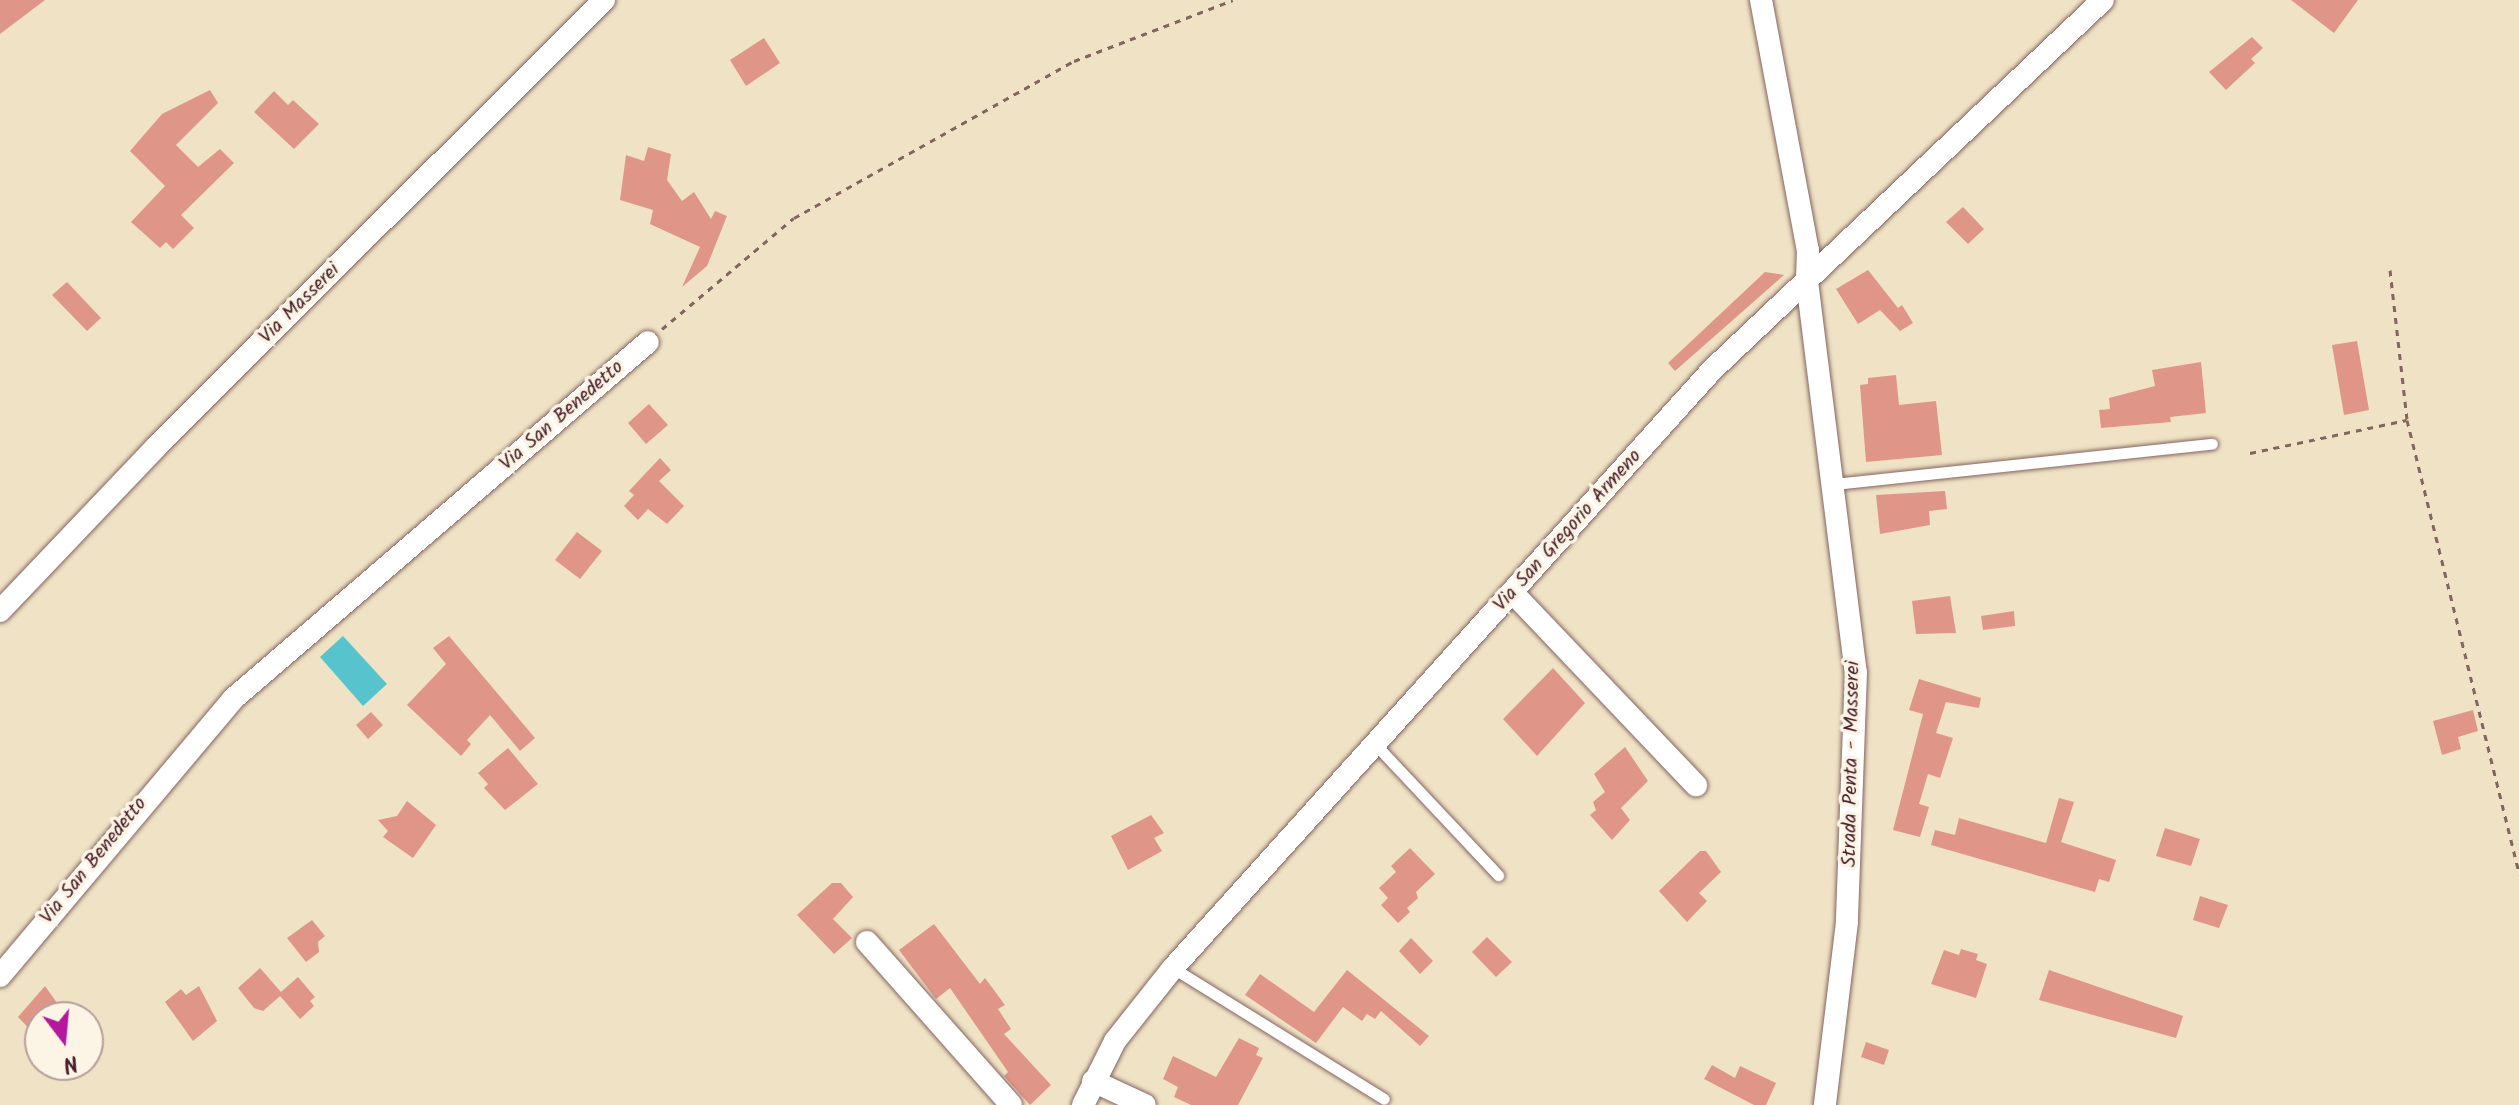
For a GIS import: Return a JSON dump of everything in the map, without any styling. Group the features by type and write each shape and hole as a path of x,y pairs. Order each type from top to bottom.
{"street":[{"name":"Via Masserei","path":"0,611 156,447 604,0"},
{"name":"Strada Penta - Masserei","path":"1761,0 1808,250 1807,281 1835,484 1856,672 1855,790 1825,1105"},
{"name":"Via San Gregorio Armeno","path":"1083,1105 1115,1041 1173,968 1712,370 2103,0"},
{"name":"Via San Benedetto","path":"0,976 233,699 648,342"},
{"path":"1512,592 1696,785"},
{"path":"867,942 1011,1105"},
{"path":"1093,1081 1145,1105"}],"lane":[{"path":"1835,484 2212,444"},
{"path":"1375,744 1498,875"},
{"path":"1173,968 1384,1099"}],"path":[{"path":"648,342 794,218 1074,61 1233,0"},
{"path":"2390,270 2407,420 2519,874"},
{"path":"2250,453 2407,420"}],"water":[{"path":"343,636 387,684 363,706 320,657"}],"building":[{"path":"0,0 45,0 0,34"},
{"path":"2291,0 2358,0 2334,33"},
{"path":"2252,37 2263,48 2251,59 2255,63 2226,90 2209,72"},
{"path":"764,38 780,63 746,86 730,60"},
{"path":"210,90 218,103 176,145 198,167 220,149 234,163 181,215 194,228 173,249 166,242 160,248 131,222 165,186 130,151 162,114"},
{"path":"274,91 288,105 293,100 319,124 294,149 254,112"},
{"path":"648,147 671,154 667,180 682,201 694,192 711,219 715,211 727,216 707,266 682,287 700,247 650,224 653,210 620,200 626,155 644,161"},
{"path":"1963,207 1984,229 1968,244 1946,222"},
{"path":"1868,270 1898,308 1902,305 1913,323 1900,331 1880,310 1858,324 1836,289"},
{"path":"1765,272 1784,275 1675,371 1668,363"},
{"path":"67,282 101,318 87,331 52,295"},
{"path":"2357,341 2369,410 2344,415 2332,345"},
{"path":"2201,362 2206,413 2170,417 2171,422 2101,428 2099,410 2110,409 2109,398 2155,386 2152,370"},
{"path":"1896,375 1899,405 1936,401 1942,455 1866,462 1860,385 1868,384 1868,378"},
{"path":"649,404 668,425 646,444 628,423"},
{"path":"660,458 671,470 659,481 684,506 667,524 648,509 638,520 624,506 634,495 629,491"},
{"path":"1945,491 1947,509 1929,511 1930,525 1880,534 1876,495"},
{"path":"577,532 602,551 580,579 555,560"},
{"path":"1950,596 1956,633 1916,634 1912,601"},
{"path":"2014,611 2015,626 1983,630 1981,616"},
{"path":"449,636 535,738 520,751 490,715 467,740 471,744 461,756 407,705 446,664 433,648"},
{"path":"1553,668 1585,703 1537,756 1503,719"},
{"path":"1919,679 1981,698 1979,708 1946,702 1936,733 1953,738 1940,778 1928,774 1919,804 1929,807 1920,837 1893,830 1923,714 1909,710"},
{"path":"2473,710 2478,731 2458,737 2461,749 2442,755 2433,721"},
{"path":"371,712 383,725 368,739 356,725"},
{"path":"1625,747 1648,781 1621,808 1630,820 1612,840 1590,815 1596,810 1593,802 1605,792 1594,774"},
{"path":"508,748 538,784 505,810 484,788 488,784 478,773"},
{"path":"2059,798 2074,802 2061,842 2116,860 2109,882 2099,879 2095,892 1931,845 1935,830 1955,835 1959,818 2046,843"},
{"path":"407,801 436,825 413,858 383,837 388,831 378,820 397,816"},
{"path":"1151,815 1164,833 1154,838 1162,851 1128,870 1111,836"},
{"path":"2165,828 2200,839 2191,866 2156,856"},
{"path":"1410,848 1435,874 1416,892 1418,898 1407,908 1410,912 1398,923 1381,905 1388,898 1379,888 1396,872 1391,866"},
{"path":"1700,851 1706,851 1721,872 1699,893 1707,901 1687,922 1659,891"},
{"path":"832,883 841,883 853,897 833,919 852,938 834,954 797,915"},
{"path":"2200,896 2228,905 2219,928 2193,920"},
{"path":"312,920 325,936 318,942 319,952 306,962 287,938"},
{"path":"934,924 980,984 985,978 1005,1005 998,1009 1011,1029 1004,1034 1051,1085 1030,1105 1004,1076 1008,1072 950,988 936,999 899,950"},
{"path":"1487,937 1512,962 1496,977 1472,952"},
{"path":"1411,938 1433,961 1420,974 1399,951"},
{"path":"1961,949 1978,954 1976,960 1987,964 1976,998 1931,984 1944,950 1959,955"},
{"path":"260,968 281,992 298,977 315,997 310,1001 314,1006 300,1019 280,996 263,1011 254,1008 238,988"},
{"path":"1347,970 1429,1036 1420,1046 1381,1011 1375,1019 1367,1014 1362,1021 1343,1007 1316,1043 1245,995 1260,974 1314,1012"},
{"path":"2049,970 2183,1016 2176,1038 2039,1000"},
{"path":"45,986 56,1001 32,1001"},
{"path":"199,986 217,1021 193,1041 165,1002 181,989 186,995"},
{"path":"1239,1038 1259,1048 1256,1055 1263,1058 1238,1105 1191,1105 1174,1097 1178,1087 1163,1079 1173,1056 1216,1077"},
{"path":"1866,1042 1889,1050 1884,1065 1861,1057"},
{"path":"1712,1065 1735,1078 1740,1066 1776,1083 1766,1105 1754,1105 1704,1079"}]}
